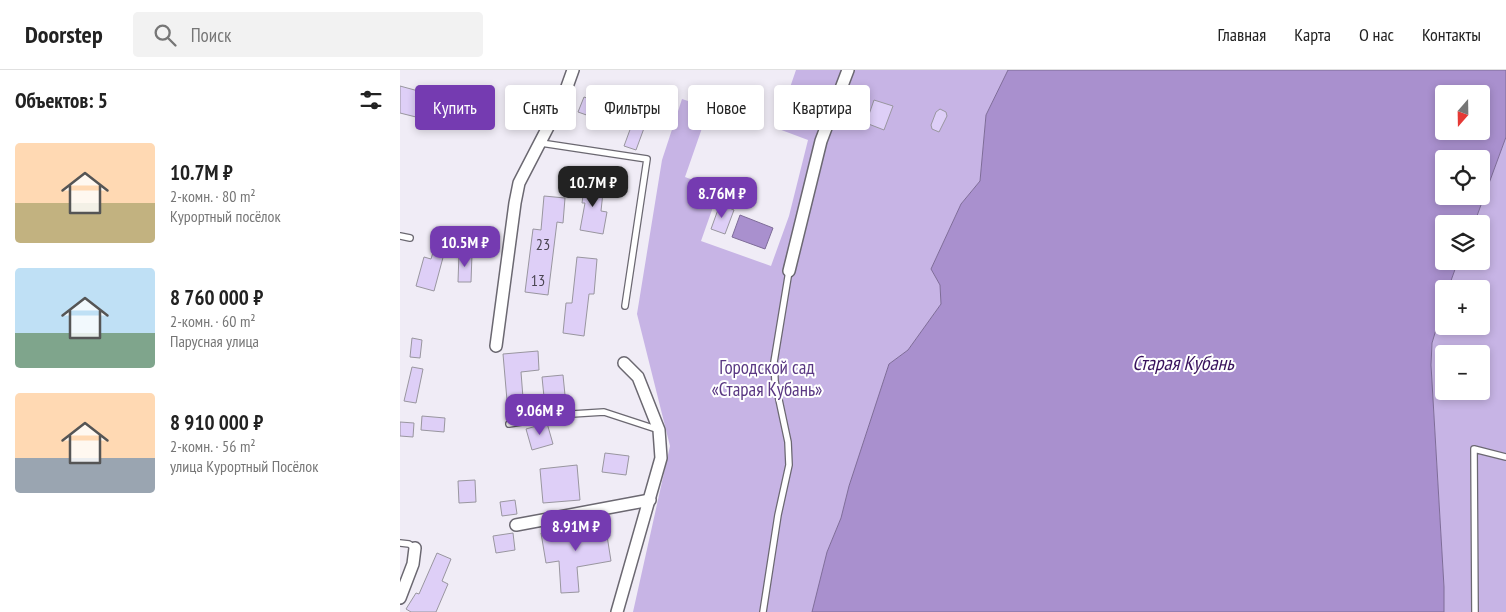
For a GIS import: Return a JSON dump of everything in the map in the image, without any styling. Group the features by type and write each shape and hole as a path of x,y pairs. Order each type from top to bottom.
{"street":[{"path":"496,346 519,183 563,98 573,70"},
{"path":"789,272 821,141 848,70"},
{"path":"616,612 661,458 658,430 638,377 624,363"},
{"path":"516,525 650,500"},
{"path":"400,598 413,564 415,548"}],"lane":[{"path":"541,143 647,159 626,306"},
{"path":"400,236 410,238"},
{"path":"762,612 778,515 790,465 788,442 775,381 774,362 789,272"},
{"path":"509,424 572,414 604,412 658,430"},
{"path":"1475,612 1474,449 1506,457"},
{"path":"400,543 409,544 415,548"}],"green space":[{"name":"Городской сад «Старая Кубань»","path":"796,70 1008,70 986,115 980,181 961,204 931,269 940,285 941,304 908,350 889,364 849,486 841,518 827,552 812,612 633,612 670,446 637,314 662,160 672,130 678,130 678,111 682,99 688,101 688,130 701,130 685,177 719,190 701,241 771,266 789,216 808,140 781,130 870,130 870,85 791,85"},
{"path":"1506,137 1506,612 1444,612 1431,365 1432,343 1435,333 1435,335 1490,335 1490,280 1451,280 1455,270 1490,270 1490,215 1477,215 1481,205 1490,205 1490,180"}],"water":[{"name":"Старая Кубань","path":"1008,70 1506,70 1506,137 1490,180 1490,150 1435,150 1435,205 1481,205 1477,215 1435,215 1435,270 1455,270 1451,280 1435,280 1435,333 1432,343 1431,365 1444,612 812,612 827,552 841,518 849,486 889,364 908,350 941,304 940,285 931,269 961,204 980,181 986,115"},
{"path":"740,215 773,228 765,249 732,237"}],"building":[{"path":"400,86 415,90 415,117 400,113"},
{"path":"584,97 586,98 586,115 578,112"},
{"path":"874,100 893,106 884,130 870,125 870,112"},
{"path":"940,109 946,112 947,116 939,132 932,129 931,125 936,112"},
{"path":"630,130 643,130 636,150 624,146"},
{"path":"585,180 604,183 601,211 607,212 603,234 580,230 585,203 582,203"},
{"path":"544,196 565,198 563,223 557,222 548,295 525,292 533,229 541,230"},
{"path":"720,204 734,210 725,234 711,229"},
{"path":"438,236 448,239 434,291 416,286 424,257 431,259"},
{"path":"459,253 472,254 471,282 458,282"},
{"path":"577,257 597,259 594,294 589,294 584,336 563,333 566,303 572,303"},
{"path":"412,338 422,340 420,358 410,357"},
{"path":"538,351 539,370 521,372 524,411 508,412 503,354"},
{"path":"412,367 423,369 416,403 404,401"},
{"path":"563,375 566,405 545,407 542,377"},
{"path":"422,416 445,418 444,432 421,430"},
{"path":"400,422 414,423 413,437 400,436"},
{"path":"547,423 553,444 532,450 526,429"},
{"path":"605,453 629,456 626,475 602,472"},
{"path":"577,465 580,500 543,503 540,469"},
{"path":"475,480 476,502 459,503 458,481"},
{"path":"515,500 517,514 502,516 500,502"},
{"path":"605,523 611,561 577,567 579,592 561,593 559,561 546,563 541,533"},
{"path":"513,533 515,550 496,553 493,536"},
{"path":"437,553 451,559 442,581 448,584 436,612 411,612 406,609 416,593 419,594"}]}
